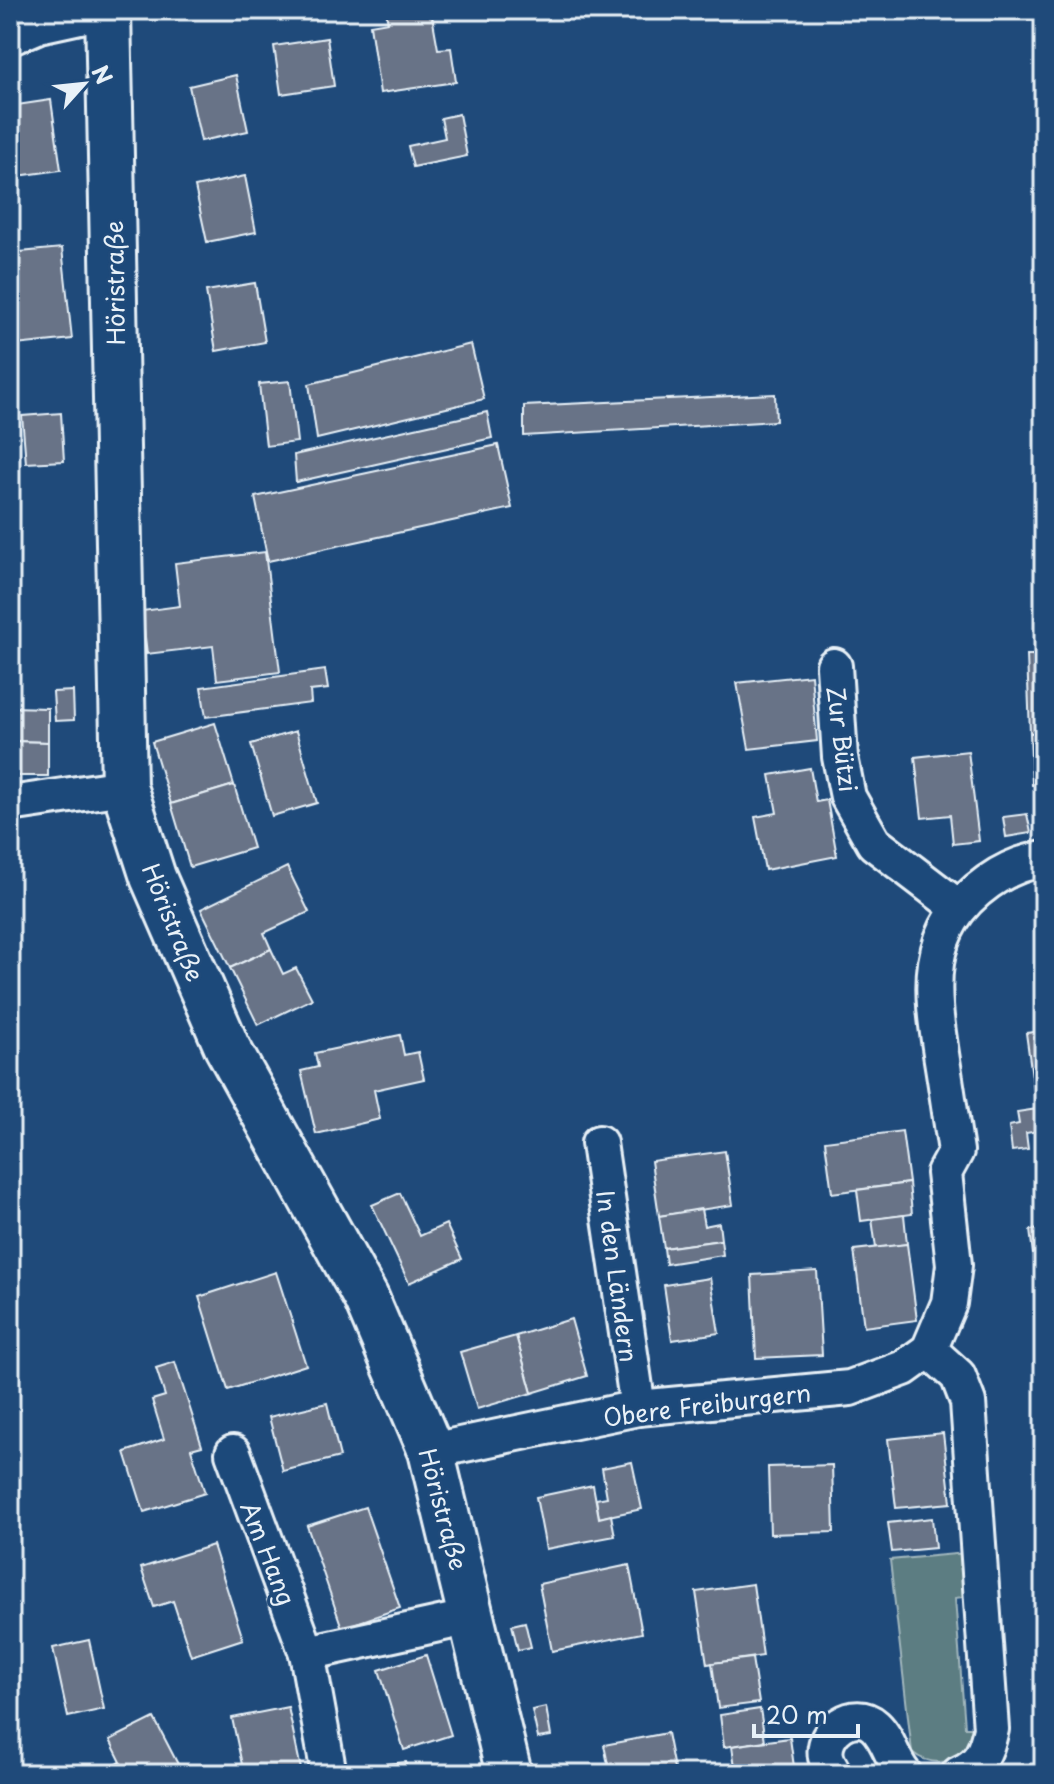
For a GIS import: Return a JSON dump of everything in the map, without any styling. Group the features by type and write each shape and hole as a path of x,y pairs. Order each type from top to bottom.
{"main road":[{"path":"10,32 38,20 84,10"},
{"name":"Höristraße","path":"108,10 124,787 153,877 227,1047 366,1298 431,1451 509,1774"}],"street":[{"name":"Zur Bützi","path":"834,666 840,757 848,797 874,843 959,908"},
{"path":"10,804 124,787"},
{"path":"959,1774 977,1765 986,1751 991,1729 968,1402 958,1376 929,1350 949,1303 954,1265 944,1173 956,1151 933,998 934,966 944,935 959,908 1005,871 1044,859"},
{"name":"In den Ländern","path":"599,1143 638,1408"},
{"name":"Obere Freiburgern","path":"431,1451 638,1408 850,1388 904,1368 929,1350"},
{"name":"Am Hang","path":"233,1453 307,1653 329,1774"},
{"path":"307,1653 471,1617"},
{"path":"834,1774 825,1755 829,1736 840,1724 858,1719 873,1723 885,1737 904,1774"}],"green space":[{"path":"966,1553 970,1596 955,1598 965,1727 981,1727 973,1746 963,1756 948,1761 932,1761 912,1752 890,1560"}],"building":[{"path":"431,10 438,49 451,48 456,82 380,93 370,25 388,22 386,13"},
{"path":"327,38 334,86 281,94 274,46"},
{"path":"236,75 248,131 201,141 189,86"},
{"path":"51,100 61,170 10,177 10,106"},
{"path":"459,114 467,156 413,167 408,146 445,138 441,118"},
{"path":"245,176 256,232 207,242 195,187"},
{"path":"62,248 72,339 16,345 10,253"},
{"path":"255,283 265,342 216,351 206,291"},
{"path":"471,344 484,399 317,439 309,384"},
{"path":"290,381 297,442 266,446 259,384"},
{"path":"775,394 776,421 524,436 524,406"},
{"path":"487,412 492,438 296,482 294,455"},
{"path":"61,413 64,461 26,463 22,416"},
{"path":"498,445 512,508 268,561 255,497"},
{"path":"265,552 280,672 217,680 213,646 147,654 142,611 180,606 175,563"},
{"path":"1027,655 1044,655 1044,732 1030,733"},
{"path":"325,670 328,689 310,691 311,703 206,717 201,687"},
{"path":"811,675 817,741 749,749 737,683"},
{"path":"73,691 74,720 55,721 53,692"},
{"path":"10,707 48,708 48,742 10,741"},
{"path":"215,723 234,785 171,804 152,742"},
{"path":"296,731 317,803 272,816 251,744"},
{"path":"1044,732 1044,785 1032,785 1030,733"},
{"path":"10,741 48,742 48,776 10,776"},
{"path":"968,751 979,841 953,844 950,815 922,818 915,757"},
{"path":"810,768 816,802 827,800 837,856 765,870 755,817 777,813 770,775"},
{"path":"234,785 253,848 190,867 171,804"},
{"path":"1027,814 1031,833 1006,837 1003,817"},
{"path":"287,867 309,912 264,933 271,949 230,968 201,909"},
{"path":"271,949 283,974 296,968 312,999 258,1025 230,968"},
{"path":"1044,1031 1044,1089 1034,1091 1026,1033"},
{"path":"400,1035 404,1055 418,1052 424,1079 374,1090 380,1119 316,1134 301,1071 318,1067 315,1053"},
{"path":"1044,1108 1044,1130 1026,1133 1028,1149 1012,1151 1009,1126 1019,1124 1017,1112"},
{"path":"902,1131 909,1183 832,1193 825,1141"},
{"path":"725,1151 733,1205 659,1216 651,1161"},
{"path":"909,1183 912,1214 861,1221 857,1190"},
{"path":"400,1193 420,1236 446,1224 462,1259 409,1283 372,1205"},
{"path":"701,1209 704,1226 719,1223 721,1240 664,1248 659,1216"},
{"path":"904,1215 907,1244 876,1248 872,1219"},
{"path":"1044,1229 1044,1253 1033,1254 1030,1230"},
{"path":"721,1240 723,1255 666,1264 664,1248"},
{"path":"907,1244 917,1320 864,1327 854,1250"},
{"path":"817,1271 822,1355 756,1358 752,1275"},
{"path":"276,1272 306,1365 228,1390 199,1297"},
{"path":"710,1278 719,1333 672,1340 664,1285"},
{"path":"571,1319 587,1376 532,1393 516,1336"},
{"path":"516,1336 532,1393 477,1409 460,1352"},
{"path":"175,1362 202,1446 191,1449 205,1493 144,1512 125,1452 164,1439 152,1400 165,1396 156,1368"},
{"path":"327,1403 340,1457 283,1471 269,1417"},
{"path":"943,1433 951,1503 896,1508 888,1439"},
{"path":"632,1462 642,1509 599,1518 596,1499 607,1497 602,1468"},
{"path":"832,1465 834,1532 770,1534 768,1467"},
{"path":"593,1485 599,1518 611,1515 615,1536 546,1549 536,1497"},
{"path":"365,1507 400,1608 342,1628 307,1526"},
{"path":"932,1518 935,1548 892,1552 888,1523"},
{"path":"213,1545 243,1639 191,1656 173,1601 154,1607 141,1568"},
{"path":"629,1565 642,1633 552,1651 539,1584"},
{"path":"753,1584 763,1656 707,1664 696,1592"},
{"path":"525,1622 531,1647 518,1650 512,1625"},
{"path":"89,1640 104,1709 68,1717 53,1648"},
{"path":"426,1655 451,1735 404,1750 379,1670"},
{"path":"752,1658 759,1703 718,1708 712,1663"},
{"path":"1044,1675 1044,1739 1038,1676"},
{"path":"288,1707 302,1774 244,1774 232,1718"},
{"path":"546,1707 551,1736 538,1738 532,1710"},
{"path":"760,1709 765,1741 724,1747 720,1715"},
{"path":"154,1718 183,1774 98,1774 121,1762 110,1740"},
{"path":"667,1733 675,1774 610,1774 604,1745"},
{"path":"790,1738 795,1774 736,1774 732,1746"},
{"path":"406,1762 407,1774 377,1774 376,1765"}]}
